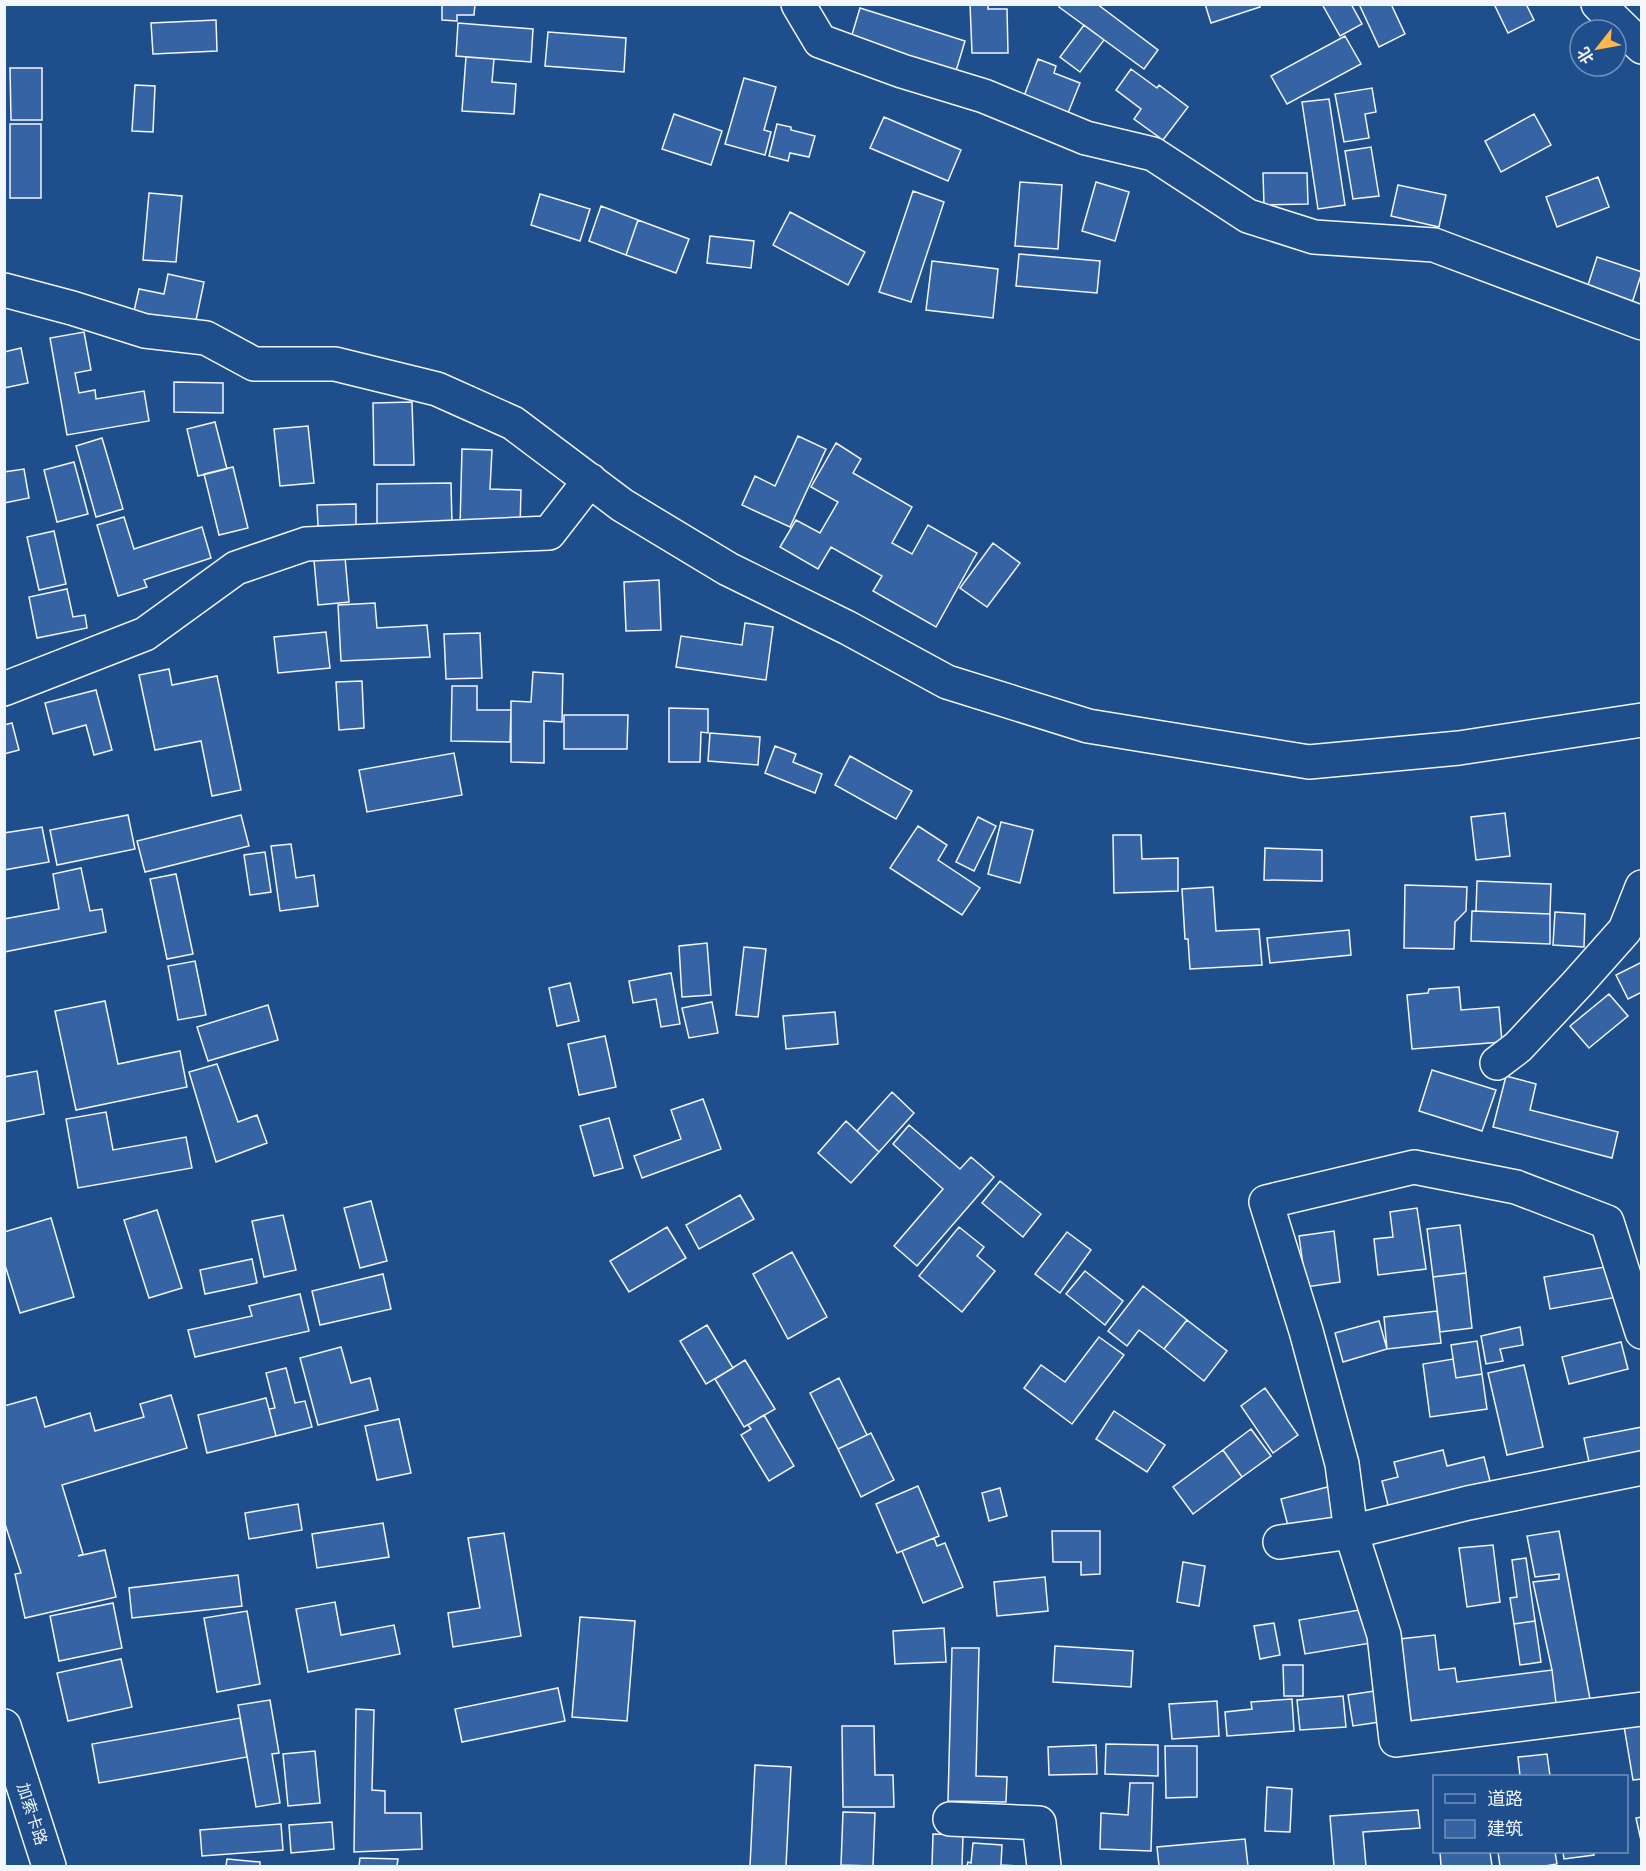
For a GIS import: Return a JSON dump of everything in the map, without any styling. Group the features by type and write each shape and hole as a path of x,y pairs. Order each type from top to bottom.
{"main road":[{"path":"798,4 820,41 902,71 984,96 1086,138 1152,154 1248,216 1314,237 1434,245 1641,323"},
{"path":"1598,4 1641,47"},
{"path":"4,290 145,331 206,338 254,364 335,364 437,389 513,423 622,505 728,569 848,628 947,682 1088,726 1309,762 1459,748 1641,720"},
{"path":"4,689 145,634 236,568 306,544 549,533 590,480"},
{"path":"1497,1063 1518,1047 1548,1016 1625,930 1641,887"},
{"path":"1641,1332 1607,1222 1516,1187 1414,1167 1266,1202 1306,1331 1342,1464 1351,1532 1384,1635 1396,1740 1641,1709"},
{"path":"1280,1542 1351,1532 1468,1503 1641,1468"},
{"name":"加索卡路","path":"4,1726 49,1866"},
{"path":"950,1819 1039,1823 1044,1866"}],"building":[{"path":"442,4 475,4 474,15 457,15 457,21 442,20"},
{"path":"970,4 988,4 988,9 1007,9 1008,53 972,53"},
{"path":"1060,4 1097,4 1158,50 1144,69 1059,7"},
{"path":"1205,4 1259,4 1260,7 1211,23"},
{"path":"1322,4 1351,4 1362,24 1340,36"},
{"path":"1359,4 1391,4 1405,34 1379,47"},
{"path":"1494,4 1526,4 1534,20 1508,33"},
{"path":"860,8 965,41 956,71 851,38"},
{"path":"216,20 217,51 153,54 151,23"},
{"path":"458,23 533,29 531,62 456,56"},
{"path":"1084,25 1104,40 1080,72 1060,57"},
{"path":"548,32 626,38 624,72 545,66"},
{"path":"1345,36 1361,64 1287,104 1271,76"},
{"path":"466,57 494,59 492,82 516,84 514,114 462,111"},
{"path":"1038,59 1056,66 1054,73 1080,83 1068,113 1024,96"},
{"path":"10,68 42,68 42,120 11,120"},
{"path":"1131,69 1157,88 1159,85 1188,107 1163,140 1134,119 1141,109 1116,90"},
{"path":"744,78 776,87 764,130 771,132 765,155 725,144"},
{"path":"135,85 155,86 153,132 132,131"},
{"path":"1372,88 1376,112 1365,114 1369,138 1344,142 1335,94"},
{"path":"1329,99 1345,205 1318,209 1302,102"},
{"path":"674,114 722,131 711,165 662,149"},
{"path":"1534,114 1551,145 1501,172 1485,141"},
{"path":"884,117 961,150 948,181 870,148"},
{"path":"10,124 41,124 41,198 10,198"},
{"path":"777,124 815,136 809,157 790,153 788,161 769,156"},
{"path":"1371,147 1379,196 1353,199 1345,151"},
{"path":"1263,173 1307,173 1308,204 1264,205"},
{"path":"1598,177 1609,207 1557,227 1546,197"},
{"path":"1020,182 1062,185 1058,249 1015,246"},
{"path":"1096,182 1129,192 1115,241 1082,231"},
{"path":"1398,185 1446,195 1439,227 1391,216"},
{"path":"913,191 944,202 911,302 879,292"},
{"path":"149,193 182,196 176,262 143,260"},
{"path":"540,194 590,209 580,241 531,225"},
{"path":"601,206 638,220 626,255 589,241"},
{"path":"790,212 865,252 848,285 773,245"},
{"path":"638,220 689,239 676,273 626,255"},
{"path":"710,236 754,241 751,268 707,263"},
{"path":"1019,254 1100,261 1097,293 1016,286"},
{"path":"1597,257 1642,272 1632,303 1587,288"},
{"path":"932,261 998,269 993,318 926,310"},
{"path":"168,274 204,282 195,325 134,311 139,289 164,294"},
{"path":"84,332 91,370 75,373 79,393 95,390 96,399 144,391 149,421 67,435 50,338"},
{"path":"21,348 28,383 4,388 4,352"},
{"path":"174,382 223,383 223,413 174,412"},
{"path":"412,402 414,465 374,465 373,403"},
{"path":"215,422 227,469 198,476 187,429"},
{"path":"308,426 314,483 280,486 274,429"},
{"path":"798,436 826,449 790,527 742,505 755,476 775,486"},
{"path":"102,438 123,509 96,517 76,446"},
{"path":"836,443 861,459 853,473 912,507 892,543 912,554 928,525 977,553 936,627 873,591 882,576 831,547 818,569 780,547 796,520 820,533 838,502 811,487"},
{"path":"462,449 492,450 490,489 521,490 520,528 460,526"},
{"path":"74,462 88,514 57,522 44,470"},
{"path":"233,467 248,528 219,535 204,474"},
{"path":"24,469 29,498 4,503 4,472"},
{"path":"451,483 452,525 377,526 377,484"},
{"path":"356,504 356,526 318,526 317,505"},
{"path":"124,517 134,549 202,527 211,558 144,580 147,587 118,596 97,525"},
{"path":"54,531 66,584 39,590 27,537"},
{"path":"993,543 1020,563 987,607 960,588"},
{"path":"345,557 349,602 318,605 314,560"},
{"path":"659,580 661,630 626,631 624,582"},
{"path":"67,589 73,617 85,615 87,628 37,638 29,597"},
{"path":"375,603 377,628 427,625 430,657 341,661 338,605"},
{"path":"745,623 773,627 766,680 676,667 681,636 742,645"},
{"path":"326,632 330,668 278,673 274,637"},
{"path":"480,633 482,678 446,679 444,634"},
{"path":"169,669 172,685 217,676 241,790 212,796 201,741 155,750 139,675"},
{"path":"533,672 563,674 562,722 544,721 544,763 511,762 511,701 531,702"},
{"path":"362,681 364,728 339,730 336,682"},
{"path":"452,686 477,686 477,710 511,710 510,742 451,741"},
{"path":"96,690 112,750 94,755 86,725 53,734 45,703"},
{"path":"669,708 708,709 708,733 701,732 700,762 669,762"},
{"path":"564,715 628,715 627,749 564,749"},
{"path":"12,723 19,750 4,754 4,725"},
{"path":"710,733 760,737 758,765 708,761"},
{"path":"775,746 796,754 793,762 822,774 815,793 765,773"},
{"path":"454,753 462,795 367,812 359,770"},
{"path":"850,756 912,791 896,819 835,785"},
{"path":"1505,813 1510,856 1476,860 1471,817"},
{"path":"128,815 135,849 57,865 50,830"},
{"path":"241,815 249,846 145,872 137,841"},
{"path":"978,817 996,826 974,871 956,862"},
{"path":"1001,822 1033,830 1020,883 988,874"},
{"path":"918,826 947,845 938,860 980,888 962,915 890,868"},
{"path":"42,827 49,862 4,870 4,833"},
{"path":"1113,835 1141,835 1142,859 1178,858 1178,891 1114,893"},
{"path":"291,844 296,878 314,875 318,906 280,911 271,846"},
{"path":"1265,848 1322,850 1322,881 1264,880"},
{"path":"265,852 271,892 250,895 244,855"},
{"path":"81,868 90,911 102,909 106,932 4,952 4,919 59,909 53,874"},
{"path":"176,874 193,954 167,959 150,879"},
{"path":"1477,881 1551,884 1550,914 1476,911"},
{"path":"1405,885 1467,887 1466,911 1455,922 1454,949 1404,948"},
{"path":"1213,887 1216,931 1259,929 1262,965 1190,969 1188,939 1185,939 1182,889"},
{"path":"1472,911 1550,914 1550,944 1471,941"},
{"path":"1555,912 1585,914 1584,947 1553,945"},
{"path":"1349,930 1351,955 1270,963 1267,938"},
{"path":"707,943 711,995 682,997 679,946"},
{"path":"744,947 766,949 758,1017 736,1015"},
{"path":"195,961 206,1015 178,1020 168,966"},
{"path":"1642,962 1642,992 1628,999 1616,975"},
{"path":"671,973 680,1024 661,1027 656,999 633,1003 629,981"},
{"path":"570,983 579,1021 557,1026 549,988"},
{"path":"1459,987 1461,1010 1499,1007 1502,1042 1412,1049 1407,995 1428,993 1429,989"},
{"path":"1609,994 1628,1016 1589,1048 1570,1026"},
{"path":"105,1001 118,1064 180,1051 187,1087 76,1110 55,1011"},
{"path":"712,1002 718,1033 689,1038 682,1008"},
{"path":"268,1005 278,1040 208,1061 197,1027"},
{"path":"835,1012 838,1044 786,1049 783,1016"},
{"path":"605,1036 616,1087 579,1095 568,1044"},
{"path":"217,1064 238,1122 257,1115 267,1143 216,1162 189,1072"},
{"path":"1432,1070 1496,1090 1482,1131 1419,1111"},
{"path":"37,1071 44,1114 4,1122 4,1077"},
{"path":"1506,1076 1536,1084 1530,1110 1618,1132 1612,1158 1493,1127"},
{"path":"892,1092 914,1113 879,1152 857,1131"},
{"path":"703,1099 721,1149 642,1178 634,1156 681,1139 671,1110"},
{"path":"106,1112 113,1150 186,1137 192,1168 78,1188 66,1119"},
{"path":"609,1118 623,1168 594,1176 580,1126"},
{"path":"846,1121 879,1152 851,1183 818,1153"},
{"path":"909,1125 960,1169 971,1157 994,1177 917,1266 894,1246 943,1189 893,1144"},
{"path":"1000,1181 1041,1214 1023,1237 982,1203"},
{"path":"740,1195 754,1219 699,1249 686,1225"},
{"path":"371,1201 387,1261 360,1268 344,1208"},
{"path":"1417,1208 1426,1269 1378,1275 1374,1239 1393,1237 1390,1212"},
{"path":"157,1210 182,1288 149,1298 124,1220"},
{"path":"283,1215 296,1270 264,1277 252,1221"},
{"path":"51,1218 74,1297 20,1313 4,1262 4,1232"},
{"path":"1460,1225 1466,1273 1433,1277 1427,1229"},
{"path":"667,1227 686,1258 629,1292 610,1261"},
{"path":"959,1227 984,1247 977,1256 995,1271 962,1312 919,1276"},
{"path":"1334,1231 1340,1282 1306,1287 1299,1236"},
{"path":"1067,1232 1091,1250 1060,1293 1035,1274"},
{"path":"792,1252 827,1317 788,1339 753,1274"},
{"path":"252,1259 257,1283 205,1294 200,1270"},
{"path":"1617,1265 1623,1296 1550,1309 1544,1277"},
{"path":"1085,1271 1123,1301 1105,1325 1066,1294"},
{"path":"1466,1273 1472,1328 1440,1332 1433,1277"},
{"path":"383,1274 391,1309 320,1325 312,1291"},
{"path":"1143,1286 1187,1320 1164,1349 1139,1330 1127,1346 1108,1331"},
{"path":"300,1294 309,1331 195,1357 188,1330 252,1316 249,1306"},
{"path":"1437,1311 1441,1343 1387,1349 1384,1317"},
{"path":"1187,1320 1227,1351 1204,1381 1164,1349"},
{"path":"1379,1321 1387,1349 1343,1362 1335,1333"},
{"path":"707,1325 733,1368 706,1384 680,1341"},
{"path":"1520,1327 1523,1345 1500,1349 1503,1361 1486,1364 1481,1336"},
{"path":"1099,1337 1124,1355 1072,1424 1024,1388 1041,1365 1065,1382"},
{"path":"1477,1341 1482,1374 1456,1378 1451,1345"},
{"path":"1621,1342 1628,1369 1569,1384 1562,1357"},
{"path":"341,1347 351,1383 370,1378 378,1410 318,1425 300,1358"},
{"path":"1453,1359 1456,1378 1482,1374 1487,1409 1430,1417 1423,1364"},
{"path":"745,1360 775,1409 744,1427 715,1379"},
{"path":"1524,1365 1543,1447 1507,1455 1488,1373"},
{"path":"286,1368 295,1403 305,1401 312,1427 276,1436 269,1409 275,1408 266,1373"},
{"path":"839,1378 867,1435 838,1449 810,1393"},
{"path":"1265,1388 1298,1435 1273,1453 1241,1406"},
{"path":"171,1395 187,1448 62,1485 83,1554 78,1556 105,1550 116,1597 25,1618 15,1574 21,1573 4,1521 4,1406 36,1397 45,1427 90,1413 95,1431 144,1417 140,1404"},
{"path":"266,1398 276,1436 207,1453 198,1415"},
{"path":"1114,1411 1165,1445 1147,1472 1096,1439"},
{"path":"764,1415 794,1466 769,1481 741,1435 751,1429 748,1425"},
{"path":"399,1419 411,1473 377,1480 365,1426"},
{"path":"1642,1427 1642,1451 1589,1462 1584,1438"},
{"path":"1251,1429 1271,1456 1242,1477 1223,1450"},
{"path":"871,1433 894,1480 861,1497 838,1449"},
{"path":"1223,1450 1242,1477 1193,1514 1173,1487"},
{"path":"1443,1450 1447,1466 1484,1457 1491,1485 1389,1509 1382,1481 1398,1477 1394,1462"},
{"path":"1335,1485 1342,1515 1289,1530 1281,1499"},
{"path":"918,1486 939,1536 897,1553 876,1504"},
{"path":"1000,1488 1007,1516 989,1521 982,1493"},
{"path":"298,1504 302,1530 249,1539 245,1513"},
{"path":"383,1523 389,1557 317,1568 312,1534"},
{"path":"1052,1531 1100,1531 1100,1574 1081,1575 1081,1562 1053,1562"},
{"path":"1559,1531 1590,1699 1556,1703 1552,1670 1533,1582 1559,1579 1559,1574 1535,1577 1527,1536"},
{"path":"504,1533 521,1636 453,1647 448,1613 480,1608 468,1538"},
{"path":"934,1538 937,1546 945,1543 963,1587 923,1603 902,1551"},
{"path":"1493,1545 1500,1602 1467,1607 1459,1548"},
{"path":"1526,1558 1535,1621 1514,1624 1510,1598 1517,1597 1512,1560"},
{"path":"1183,1562 1205,1566 1199,1606 1177,1602"},
{"path":"238,1575 242,1606 132,1618 129,1588"},
{"path":"1045,1577 1048,1611 997,1616 994,1582"},
{"path":"335,1602 341,1635 394,1625 400,1654 308,1672 296,1609"},
{"path":"113,1603 122,1648 59,1661 50,1616"},
{"path":"1365,1609 1371,1643 1305,1654 1299,1620"},
{"path":"247,1611 260,1684 217,1692 204,1618"},
{"path":"580,1617 635,1621 627,1721 572,1717"},
{"path":"1535,1621 1541,1662 1520,1665 1514,1624"},
{"path":"1274,1623 1280,1655 1260,1659 1254,1626"},
{"path":"944,1628 946,1662 895,1664 893,1631"},
{"path":"1435,1635 1439,1670 1455,1668 1457,1682 1552,1670 1556,1703 1411,1721 1400,1639"},
{"path":"1055,1646 1133,1651 1131,1687 1053,1682"},
{"path":"952,1648 979,1648 976,1776 1007,1777 1006,1802 948,1801"},
{"path":"121,1659 132,1707 68,1721 57,1673"},
{"path":"1283,1665 1303,1665 1303,1696 1284,1696"},
{"path":"558,1688 565,1721 462,1742 455,1709"},
{"path":"1381,1690 1386,1721 1353,1726 1348,1695"},
{"path":"1343,1696 1346,1727 1300,1730 1297,1700"},
{"path":"1292,1699 1294,1731 1227,1736 1225,1712 1252,1709 1251,1702"},
{"path":"270,1700 279,1753 272,1754 280,1803 256,1807 238,1705"},
{"path":"1217,1701 1219,1736 1172,1739 1169,1704"},
{"path":"356,1709 374,1710 372,1790 385,1791 385,1813 421,1813 422,1849 354,1852"},
{"path":"240,1718 247,1757 99,1783 92,1744"},
{"path":"1642,1723 1642,1779 1633,1780 1624,1726"},
{"path":"842,1726 874,1726 875,1775 893,1775 894,1807 843,1807"},
{"path":"1106,1744 1158,1745 1158,1776 1105,1774"},
{"path":"1096,1745 1097,1774 1049,1775 1048,1747"},
{"path":"1165,1746 1197,1746 1197,1797 1166,1798"},
{"path":"315,1751 320,1803 288,1806 283,1754"},
{"path":"1547,1754 1550,1775 1520,1775 1518,1757"},
{"path":"755,1765 791,1767 786,1866 750,1866"},
{"path":"1130,1783 1153,1783 1151,1851 1100,1849 1101,1813 1128,1815"},
{"path":"1267,1787 1292,1789 1290,1832 1265,1831"},
{"path":"1418,1810 1420,1828 1363,1832 1366,1866 1334,1866 1330,1816"},
{"path":"843,1812 875,1813 873,1866 841,1865"},
{"path":"1642,1817 1642,1845 1636,1818"},
{"path":"332,1822 334,1849 291,1853 289,1825"},
{"path":"281,1824 283,1850 202,1856 200,1830"},
{"path":"933,1834 963,1835 962,1866 932,1866"},
{"path":"1245,1839 1248,1866 1159,1866 1157,1847"},
{"path":"973,1843 1002,1845 1001,1865 1019,1866 967,1866 968,1862 971,1863"},
{"path":"1440,1853 1490,1853 1492,1866 1441,1866"},
{"path":"1498,1853 1555,1853 1557,1864 1545,1866 1500,1866"},
{"path":"1563,1853 1594,1853 1594,1855 1564,1859"},
{"path":"360,1858 398,1859 397,1866 359,1866"},
{"path":"227,1859 260,1862 260,1866 226,1866"}]}
